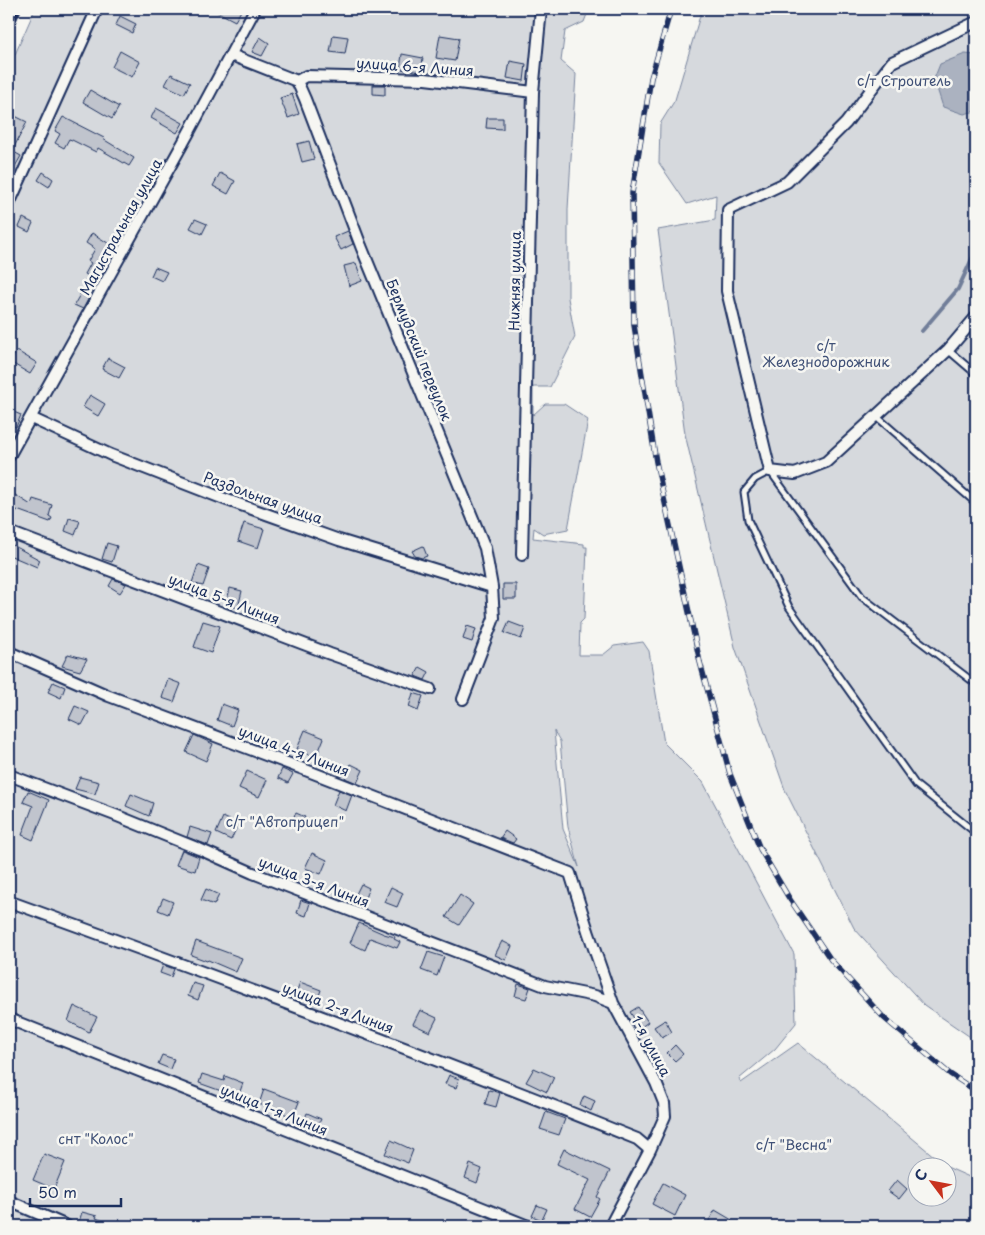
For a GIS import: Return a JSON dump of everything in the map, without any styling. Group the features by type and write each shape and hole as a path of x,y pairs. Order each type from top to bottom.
{"street":[{"path":"9,204 97,9"},
{"name":"Магистральная улица","path":"9,456 255,9"},
{"name":"Нижняя улица","path":"522,555 533,92 541,9"},
{"path":"976,22 892,62 846,123 787,182 728,210 727,291 770,471 795,474 826,462 948,350 976,317"},
{"path":"231,55 297,80"},
{"name":"улица 6-я Линия","path":"297,80 306,76 425,79 533,92"},
{"name":"Бермудский переулок","path":"297,80 361,246 485,548 492,587 494,618 463,699"},
{"name":"Раздольная улица","path":"31,418 111,455 338,540 492,587"},
{"name":"улица 5-я Линия","path":"9,532 330,654 430,689"},
{"name":"улица 4-я Линия","path":"9,652 109,696 303,768 570,873"},
{"name":"улица 3-я Линия","path":"9,774 115,815 253,873 545,986 596,996 613,1002"},
{"name":"1-я улица","path":"570,873 613,1002 656,1083 664,1103 665,1116 650,1150 610,1226"},
{"name":"улица 2-я Линия","path":"11,902 183,964 533,1097 637,1139 650,1150"},
{"name":"улица 1-я Линия","path":"9,1018 528,1226"},
{"path":"9,1201 67,1226"}],"lane":[{"path":"970,9 976,12"},
{"path":"948,350 976,374"},
{"path":"875,416 976,503"},
{"path":"976,684 862,597 770,471 755,478 744,492 748,520 789,607 916,785 976,834"}],"green space":[{"name":"с/т \"Автоприцеп\"","path":"35,9 589,9 584,22 565,31 561,61 576,74 568,209 568,298 575,337 550,387 533,387 533,415 545,404 564,404 588,420 568,529 543,534 534,528 533,538 584,544 584,547 587,547 584,619 580,623 579,655 603,655 614,646 643,642 649,651 664,743 703,782 794,954 796,1023 775,1049 739,1079 741,1083 798,1043 936,1158 908,1158 908,1208 958,1208 958,1172 976,1180 976,1226 9,1226 9,68","holes":["554,731 560,741 568,827 579,867 563,829"]},
{"name":"с/т Железнодорожник","path":"702,9 769,9 769,13 770,9 976,9 976,1041 924,1005 854,928 785,790 735,647 685,434 658,230 715,220 716,195 687,204 659,163 660,124 675,100"}],"shaded area":[{"path":"965,54 976,55 976,111 964,114 943,107 934,79 940,64"}],"building":[{"path":"212,9 242,9 235,21"},
{"path":"120,16 136,24 132,33 116,25"},
{"path":"333,35 348,37 345,54 330,52"},
{"path":"440,35 459,38 455,61 436,58"},
{"path":"260,37 269,43 262,56 252,52"},
{"path":"120,51 140,62 132,77 112,67"},
{"path":"402,54 423,58 421,72 400,69"},
{"path":"510,61 526,64 524,81 507,78"},
{"path":"171,74 190,83 184,94 165,85"},
{"path":"373,85 385,85 385,95 373,94"},
{"path":"90,90 119,107 112,119 83,102"},
{"path":"292,94 299,114 288,118 280,98"},
{"path":"156,108 183,123 177,133 151,118"},
{"path":"9,113 27,122 12,151 21,156 9,177"},
{"path":"63,117 104,138 134,158 129,166 98,148 96,152 69,139 64,148 55,143 60,134 55,131"},
{"path":"487,118 503,118 503,129 486,128"},
{"path":"309,141 314,159 302,162 297,144"},
{"path":"43,172 53,179 49,187 38,180"},
{"path":"220,173 235,181 228,194 213,186"},
{"path":"23,218 33,223 29,232 19,227"},
{"path":"195,219 207,224 202,234 190,228"},
{"path":"348,231 353,244 341,250 334,237"},
{"path":"92,233 111,245 104,256 109,259 83,309 74,305 90,277 85,274 91,263 88,261 95,249 86,243"},
{"path":"356,263 362,281 349,286 344,266"},
{"path":"155,267 167,272 162,281 151,276"},
{"path":"17,351 37,363 30,374 10,362"},
{"path":"108,358 125,367 119,378 102,369"},
{"path":"90,395 105,404 98,416 83,407"},
{"path":"9,410 21,415 16,427 9,424"},
{"path":"9,491 31,505 33,499 52,505 49,516 52,518 50,522 17,510 9,524"},
{"path":"69,518 80,521 75,535 65,531"},
{"path":"244,523 264,529 258,548 238,541"},
{"path":"9,543 40,560 37,567 9,555"},
{"path":"107,543 117,546 112,562 102,559"},
{"path":"423,546 427,556 422,558 415,556 412,551"},
{"path":"198,565 209,569 203,586 192,583"},
{"path":"113,579 126,584 120,593 109,586"},
{"path":"503,584 516,584 516,599 503,599"},
{"path":"230,588 242,591 238,608 226,605"},
{"path":"203,621 220,626 211,653 194,647"},
{"path":"509,622 525,628 521,639 504,633"},
{"path":"467,626 476,629 472,642 463,639"},
{"path":"68,654 87,659 80,671 62,666"},
{"path":"420,667 429,672 425,680 415,676"},
{"path":"168,679 181,684 174,702 162,698"},
{"path":"53,682 65,687 61,698 48,692"},
{"path":"413,693 423,696 418,711 409,707"},
{"path":"222,704 238,710 232,726 217,720"},
{"path":"75,706 89,712 82,725 69,719"},
{"path":"305,730 324,738 316,758 297,749"},
{"path":"194,735 213,744 206,761 186,752"},
{"path":"351,764 363,770 357,783 345,778"},
{"path":"282,769 293,774 288,783 278,778"},
{"path":"247,771 267,780 259,797 239,788"},
{"path":"80,777 99,782 95,794 75,789"},
{"path":"339,790 352,795 346,811 333,805"},
{"path":"28,791 49,800 33,840 22,835 33,806 23,802"},
{"path":"131,794 153,803 149,816 126,806"},
{"path":"296,813 305,817 299,827 291,822"},
{"path":"223,817 238,824 231,840 216,833"},
{"path":"190,827 212,834 208,845 187,837"},
{"path":"505,831 516,839 513,843 500,838"},
{"path":"182,850 199,857 195,871 176,865"},
{"path":"312,853 327,860 321,874 305,868"},
{"path":"361,884 369,888 362,905 353,900"},
{"path":"391,887 403,893 397,907 384,902"},
{"path":"206,889 219,895 214,905 201,900"},
{"path":"460,895 473,904 459,925 446,917"},
{"path":"163,898 173,902 168,914 158,910"},
{"path":"301,900 310,903 306,916 297,913"},
{"path":"359,923 395,937 394,939 400,942 397,948 370,938 365,950 350,943"},
{"path":"196,941 242,958 236,972 191,955"},
{"path":"502,941 512,946 506,960 495,955"},
{"path":"428,952 444,957 437,976 421,970"},
{"path":"163,965 174,969 171,977 160,973"},
{"path":"300,982 321,990 316,1004 295,996"},
{"path":"193,983 203,986 198,1000 188,996"},
{"path":"518,984 530,988 526,999 515,996"},
{"path":"74,1006 97,1017 89,1032 68,1021"},
{"path":"638,1007 648,1022 640,1028 630,1012"},
{"path":"420,1010 437,1018 430,1032 413,1024"},
{"path":"665,1020 672,1032 662,1038 654,1027"},
{"path":"675,1045 683,1054 675,1061 667,1053"},
{"path":"162,1055 174,1059 170,1069 158,1064"},
{"path":"534,1068 554,1077 547,1092 526,1082"},
{"path":"202,1074 224,1081 225,1076 243,1083 238,1097 199,1083"},
{"path":"449,1075 459,1079 456,1088 445,1084"},
{"path":"264,1089 299,1102 293,1117 259,1104"},
{"path":"489,1090 500,1093 496,1107 485,1104"},
{"path":"584,1096 595,1101 591,1111 580,1105"},
{"path":"546,1112 565,1119 559,1135 540,1129"},
{"path":"307,1113 321,1119 316,1130 302,1125"},
{"path":"391,1140 413,1150 408,1163 385,1154"},
{"path":"564,1149 610,1171 597,1197 600,1199 590,1217 575,1209 590,1180 557,1164"},
{"path":"44,1154 65,1162 54,1189 33,1180"},
{"path":"470,1164 482,1169 477,1183 465,1178"},
{"path":"897,1180 907,1189 899,1199 888,1191"},
{"path":"663,1183 685,1195 675,1216 652,1204"},
{"path":"537,1205 547,1209 542,1220 532,1216"},
{"path":"715,1210 732,1220 729,1226 706,1226"},
{"path":"82,1212 97,1216 96,1218 116,1226 92,1226 79,1222"}],"waterway":[{"path":"922,331 958,289 976,250"}],"railway":[{"path":"9,31 19,9"},
{"path":"671,9 651,78 632,193 634,325 656,462 700,662 730,774 760,849 789,898 831,960 884,1018 950,1074 976,1091"}],"park label":[{"name":"с/т Строитель","path":"904,81"},
{"name":"снт \"Колос\"","path":"96,1139"},
{"name":"с/т \"Весна\"","path":"794,1145"}]}
